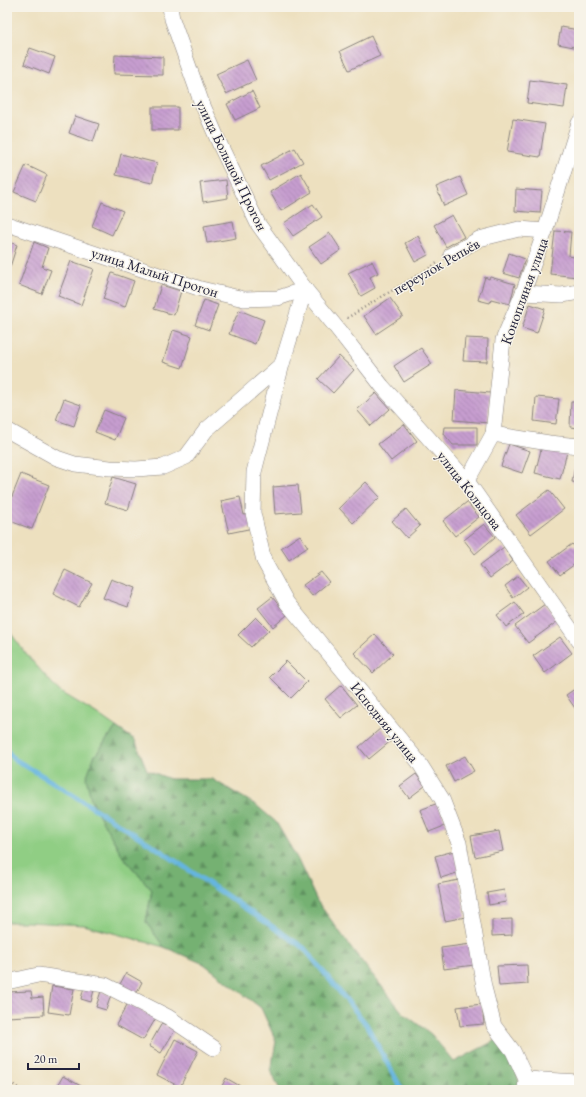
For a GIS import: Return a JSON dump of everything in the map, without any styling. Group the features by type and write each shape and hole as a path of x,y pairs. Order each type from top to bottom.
{"street":[{"name":"улица Большой Прогон","path":"170,7 172,18 201,101 258,224 305,289 336,327"},
{"name":"Конопляная улица","path":"467,481 493,434 503,340 523,294 545,231 579,123"},
{"name":"улица Малый Прогон","path":"7,224 201,289 244,299 278,298 305,289"},
{"name":"переулок Репьёв","path":"451,255 479,240 519,229 545,231"},
{"name":"Исподняя улица","path":"305,289 282,364 254,472 253,513 264,561 287,603 418,761 442,799 460,843 484,987 494,1026 513,1051 526,1084"},
{"path":"523,294 562,295 579,292"},
{"name":"улица Кольцова","path":"336,327 382,386 467,481 579,641"},
{"path":"7,430 57,458 75,464 110,468 163,468 186,457 206,430 282,364"},
{"path":"493,434 579,446"},
{"path":"7,982 38,975 105,985 168,1017 214,1048"},
{"path":"526,1084 579,1082"}],"path":[{"name":"переулок Репьёв","path":"336,327 348,318 451,255"},
{"path":"7,1080 21,1090"}],"green space":[{"path":"7,628 26,654 59,691 116,727 94,757 123,857 152,890 146,922 164,947 84,925 7,922"},
{"path":"116,727 135,740 147,770 170,779 212,779 256,805 276,822 297,858 317,901 359,958 403,1013 431,1034 454,1062 498,1039 510,1053 522,1090 280,1090 271,1071 276,1041 261,1008 204,964 164,947 146,922 152,890 123,857 92,803 86,778 94,757"}],"building":[{"path":"561,27 579,30 579,48 558,44"},
{"path":"371,36 380,56 349,70 340,51"},
{"path":"30,48 55,57 49,74 24,64"},
{"path":"115,55 163,57 163,75 114,74"},
{"path":"247,60 256,80 226,94 216,74"},
{"path":"530,80 567,85 564,108 527,103"},
{"path":"252,91 260,108 235,120 227,104"},
{"path":"152,107 178,107 178,130 152,130"},
{"path":"75,116 99,124 93,142 69,133"},
{"path":"513,119 545,124 540,157 507,152"},
{"path":"295,148 303,162 269,180 261,166"},
{"path":"121,154 157,163 152,183 116,175"},
{"path":"26,165 47,175 36,201 14,192"},
{"path":"301,173 312,192 281,211 270,192"},
{"path":"460,177 468,195 444,206 436,187"},
{"path":"226,180 228,198 203,202 200,183"},
{"path":"516,189 542,191 540,213 515,211"},
{"path":"102,202 123,211 112,235 92,226"},
{"path":"313,204 322,217 293,236 284,223"},
{"path":"452,215 464,237 446,247 434,225"},
{"path":"233,221 236,238 207,243 204,226"},
{"path":"555,231 571,232 569,256 579,258 577,277 550,274"},
{"path":"330,233 341,250 321,264 309,247"},
{"path":"418,236 428,255 415,262 405,243"},
{"path":"7,241 17,245 10,267 7,266"},
{"path":"34,242 48,248 42,267 51,270 42,294 19,285"},
{"path":"509,253 525,259 519,278 503,273"},
{"path":"71,261 94,269 81,305 58,296"},
{"path":"372,261 378,273 370,277 375,288 361,296 348,273"},
{"path":"112,273 134,281 125,307 103,299"},
{"path":"485,277 515,284 510,304 491,299 490,303 478,300"},
{"path":"161,285 181,291 174,315 154,309"},
{"path":"390,298 403,316 376,334 364,316"},
{"path":"204,300 218,305 209,330 195,325"},
{"path":"530,304 545,309 537,333 522,328"},
{"path":"239,310 264,320 255,344 229,334"},
{"path":"173,330 192,336 182,368 163,362"},
{"path":"465,338 488,339 487,362 463,361"},
{"path":"421,348 432,364 404,382 394,366"},
{"path":"339,356 354,370 333,393 318,379"},
{"path":"456,390 490,393 488,423 454,420"},
{"path":"376,393 390,409 371,426 357,410"},
{"path":"536,397 559,399 556,424 534,421"},
{"path":"64,399 81,405 74,426 56,420"},
{"path":"571,402 579,402 579,428 570,427"},
{"path":"104,410 124,418 115,440 95,432"},
{"path":"404,424 417,441 391,461 378,444"},
{"path":"445,427 477,427 477,445 453,445 444,434"},
{"path":"509,444 530,451 522,473 501,466"},
{"path":"542,446 567,452 560,479 535,473"},
{"path":"577,456 579,456 579,483 572,482"},
{"path":"21,474 49,485 32,529 7,520 7,509"},
{"path":"113,477 136,484 128,510 105,503"},
{"path":"366,482 380,497 353,523 339,508"},
{"path":"298,485 301,512 275,514 273,487"},
{"path":"549,490 564,509 531,534 516,515"},
{"path":"240,497 244,515 249,513 253,528 229,533 221,501"},
{"path":"467,502 479,517 455,536 443,521"},
{"path":"406,509 420,526 407,538 392,521"},
{"path":"484,524 495,537 475,554 464,540"},
{"path":"300,535 308,547 289,560 281,548"},
{"path":"572,544 575,547 579,544 579,566 578,567 575,564 560,575 549,561"},
{"path":"504,547 513,561 490,578 480,565"},
{"path":"65,570 92,583 79,607 53,594"},
{"path":"321,572 329,582 312,596 303,585"},
{"path":"518,576 527,587 513,598 505,586"},
{"path":"111,579 135,588 128,607 103,598"},
{"path":"272,597 287,615 273,627 258,608"},
{"path":"515,602 524,614 506,627 497,615"},
{"path":"545,604 558,621 528,643 515,626"},
{"path":"256,617 269,630 251,647 238,635"},
{"path":"375,634 393,654 373,673 354,653"},
{"path":"560,637 572,653 545,673 533,656"},
{"path":"286,661 307,682 291,698 270,677"},
{"path":"341,685 357,705 341,718 325,699"},
{"path":"579,686 579,714 566,695"},
{"path":"381,728 392,740 369,759 359,747"},
{"path":"465,756 474,771 454,782 446,766"},
{"path":"416,774 425,786 409,798 400,786"},
{"path":"438,803 447,825 429,832 420,810"},
{"path":"499,831 503,851 475,857 471,836"},
{"path":"454,851 460,872 441,878 435,856"},
{"path":"459,880 466,917 445,921 438,884"},
{"path":"504,890 506,902 489,905 487,893"},
{"path":"512,919 512,935 492,936 492,920"},
{"path":"471,944 474,965 444,969 441,948"},
{"path":"527,965 528,984 499,986 497,966"},
{"path":"126,973 142,982 136,994 119,986"},
{"path":"52,986 74,989 69,1015 48,1012"},
{"path":"84,987 94,990 91,1002 81,999"},
{"path":"31,991 32,998 43,997 44,1015 7,1017 7,992"},
{"path":"101,991 111,995 106,1010 96,1007"},
{"path":"128,1003 156,1018 143,1040 116,1025"},
{"path":"482,1004 484,1024 460,1026 457,1007"},
{"path":"162,1023 175,1030 161,1053 149,1046"},
{"path":"175,1039 198,1051 180,1087 157,1075"},
{"path":"63,1076 88,1090 55,1090"},
{"path":"226,1078 247,1090 220,1090"}],"waterway":[{"path":"7,751 14,759 155,847 304,948 366,1024 402,1090"}]}
